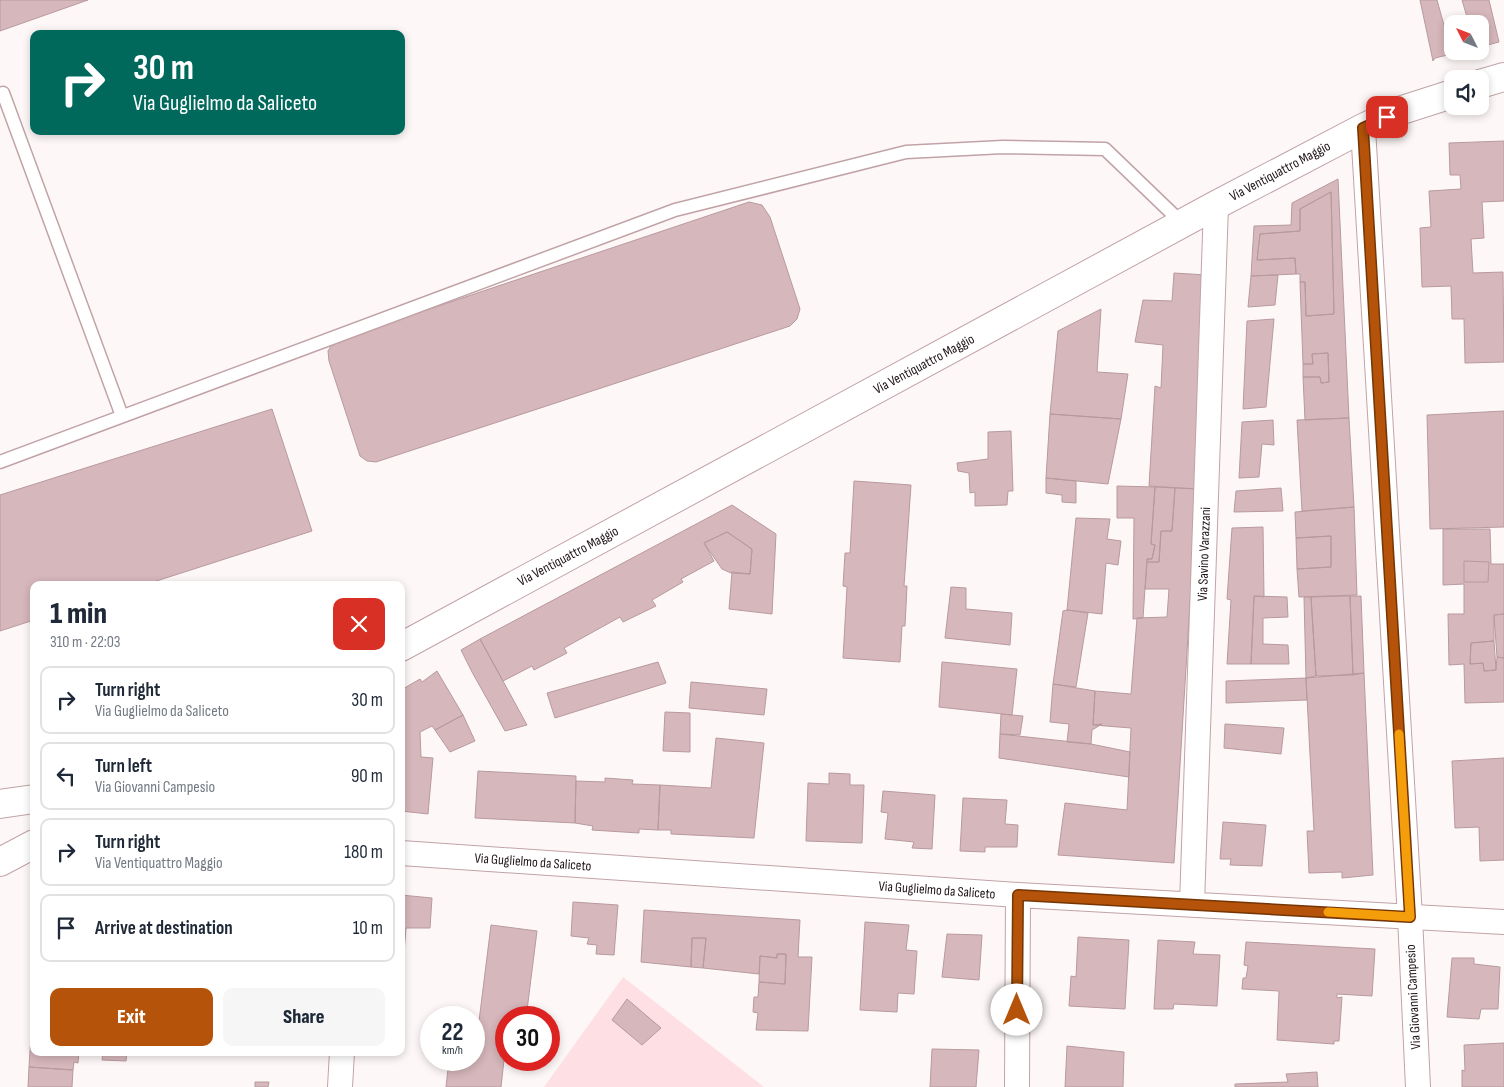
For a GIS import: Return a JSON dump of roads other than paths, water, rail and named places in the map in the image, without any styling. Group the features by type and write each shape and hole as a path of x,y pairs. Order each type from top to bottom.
{"main road":[{"path":"1489,81 1504,77"},
{"name":"Via Ventiquattro Maggio","path":"405,645 1216,205 1363,128 1399,111 1444,97"},
{"path":"0,804 30,800"},
{"path":"0,862 30,846"}],"street":[{"name":"Via Giovanni Campesio","path":"1363,128 1410,917 1418,1087"},
{"name":"Via Savino Varazzani","path":"1192,904 1216,205"},
{"name":"Via Guglielmo da Saliceto","path":"405,853 1018,895 1504,922"},
{"path":"1017,1087 1018,895"},
{"path":"340,1087 342,1056"}],"lane":[{"path":"3,93 122,416"},
{"path":"0,462 676,210 906,152 1003,147 1105,148 1183,224"}]}
